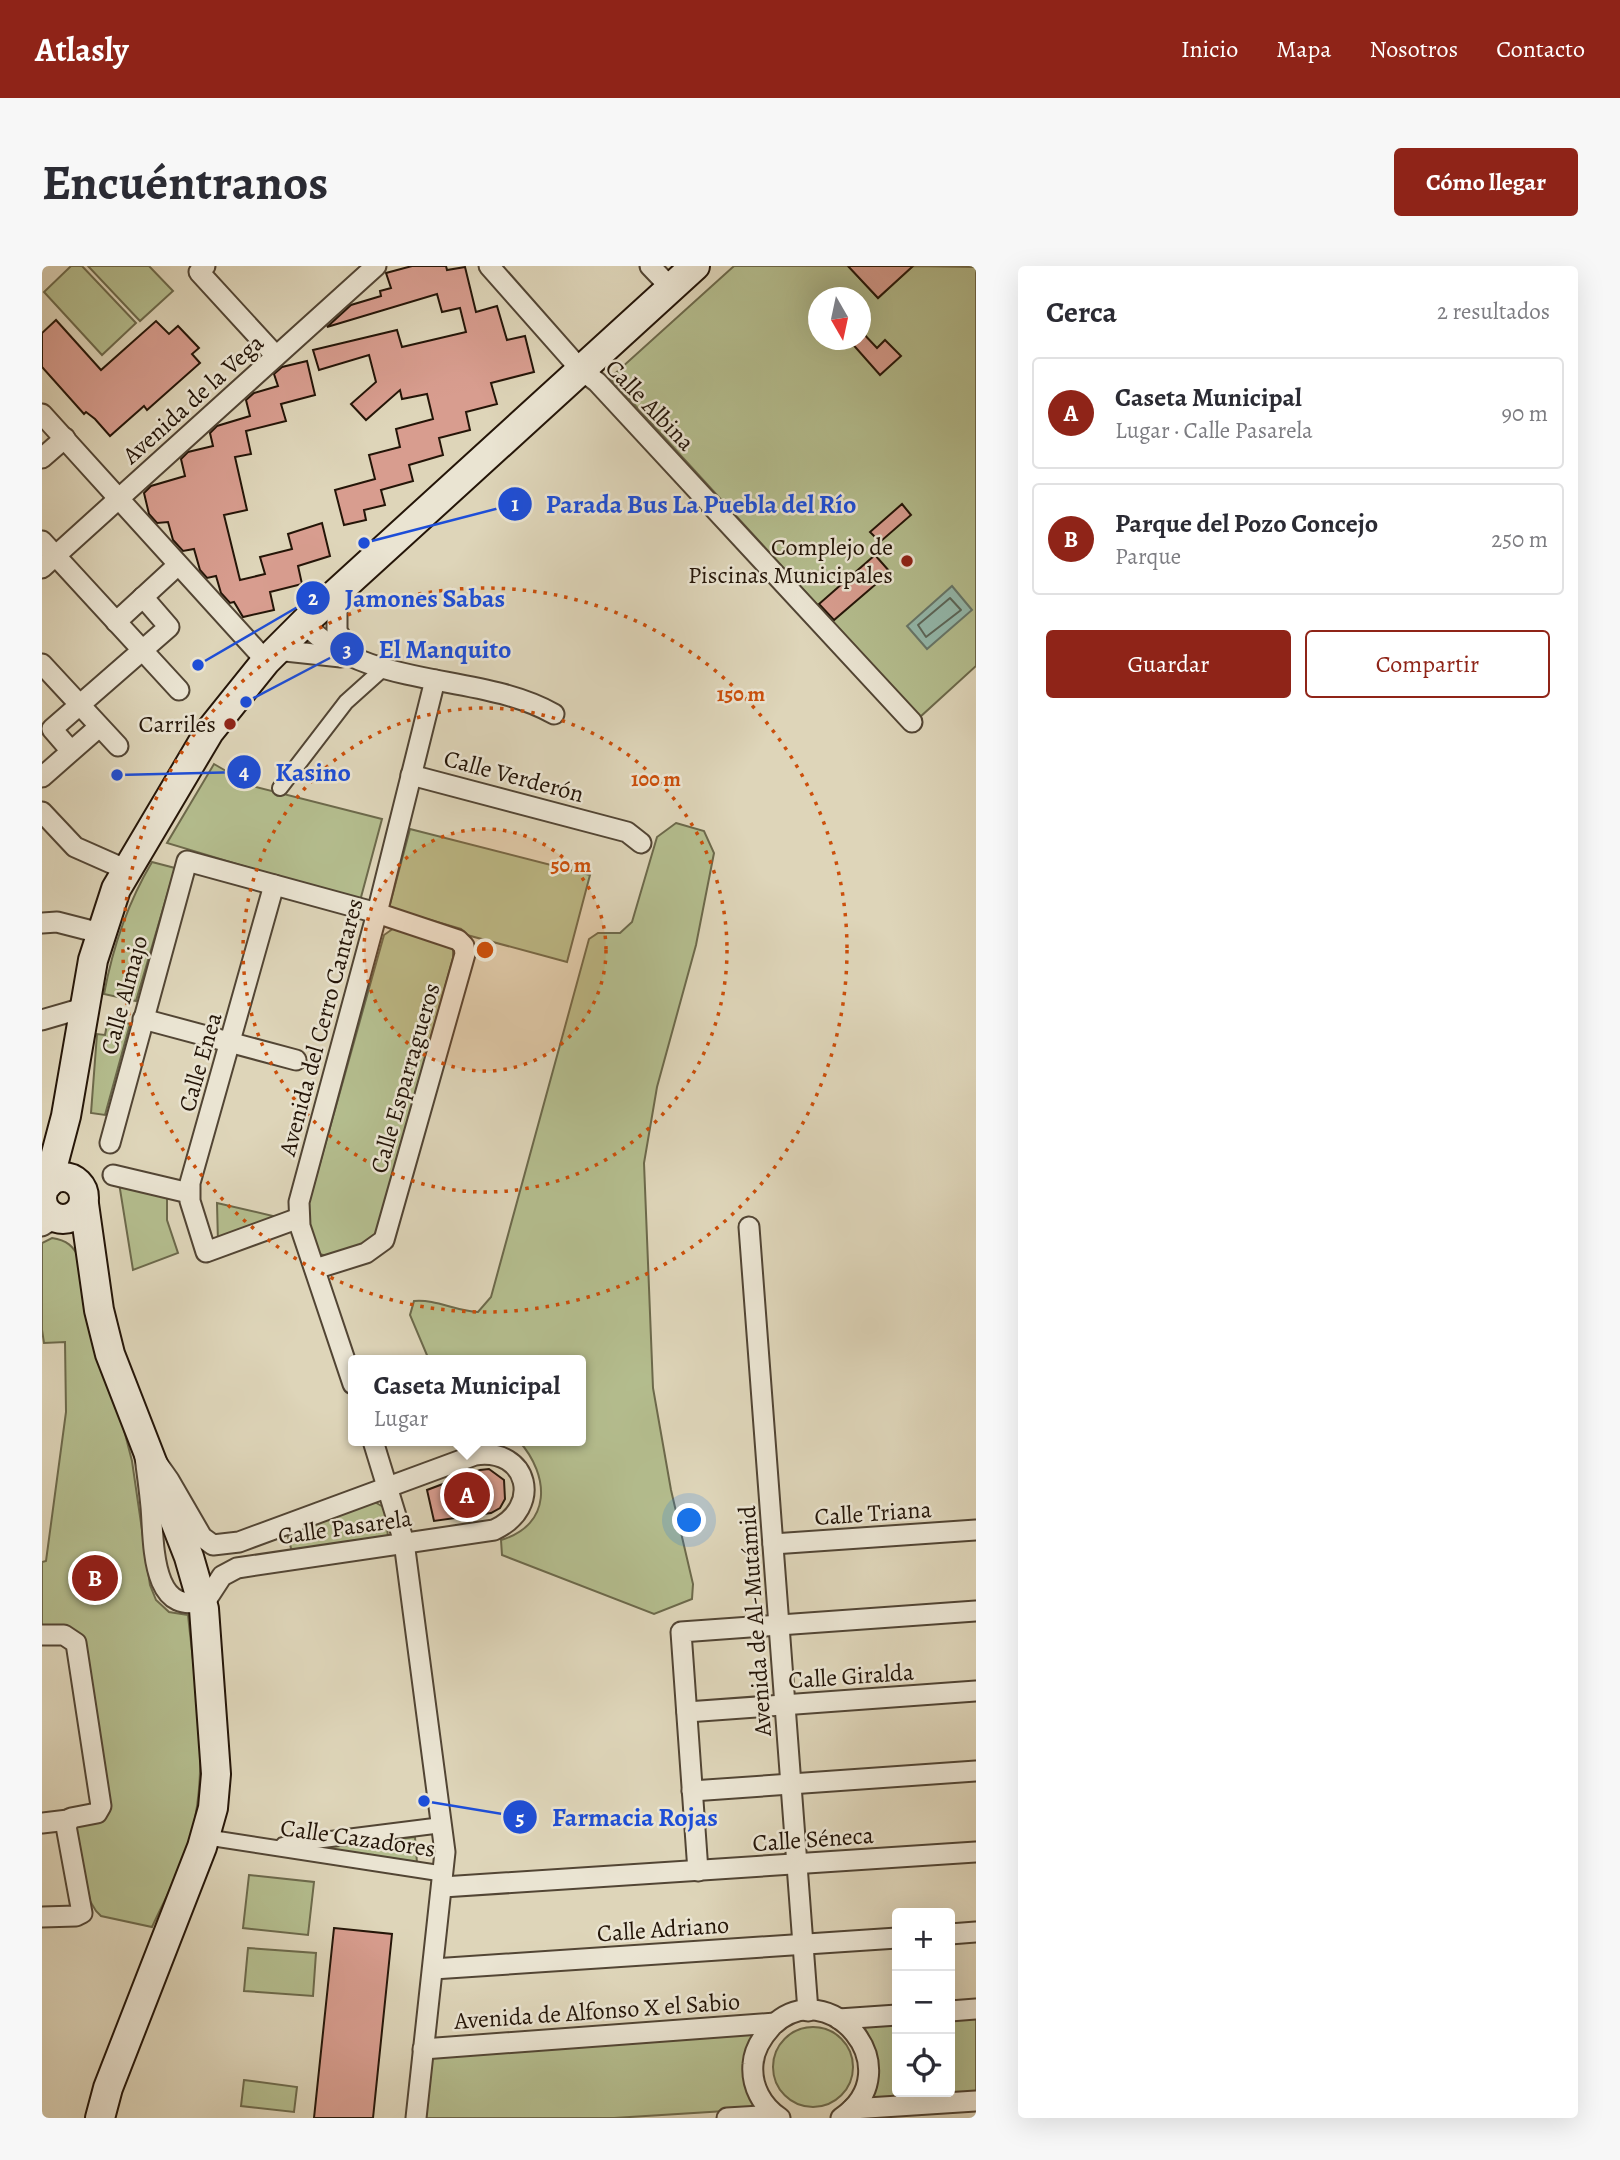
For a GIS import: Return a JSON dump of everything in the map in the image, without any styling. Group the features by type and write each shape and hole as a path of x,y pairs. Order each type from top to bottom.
{"main road":[{"path":"100,2118 108,2088 205,1837 213,1808 216,1774 208,1642 209,1593 189,1557 107,1345 91,1262 55,1205 69,1142 66,1116 83,1008 100,933 127,870 209,732 271,655 695,266"}],"street":[{"name":"Avenida de la Vega","path":"46,555 119,498 376,266"},
{"name":"Calle Albina","path":"489,266 581,370 597,382 912,722"},
{"path":"650,266 671,288"},
{"path":"202,269 276,356"},
{"path":"42,414 177,565 271,655 357,660 533,704 554,714"},
{"path":"42,458 65,438"},
{"path":"46,555 116,622 179,690"},
{"path":"116,622 177,565"},
{"path":"337,593 337,631 357,660"},
{"path":"71,751 52,729 169,627 143,597"},
{"path":"304,623 330,646 357,660"},
{"path":"42,664 118,746"},
{"path":"280,788 345,702 385,667"},
{"name":"Avenida del Cerro Cantares","path":"348,1369 299,1218 299,1202 377,913 435,680"},
{"path":"42,776 99,727"},
{"name":"Calle Verderón","path":"411,775 627,832 641,843"},
{"path":"42,812 75,847 127,870"},
{"name":"Calle Almajo","path":"110,1143 187,861 274,885"},
{"path":"274,885 377,913"},
{"name":"Calle Enea","path":"189,1193 274,885"},
{"name":"Calle Esparragueros","path":"315,1269 366,1253 384,1240 465,954 464,946 458,940 377,913"},
{"path":"42,923 57,922 100,933"},
{"path":"42,1020 83,1008"},
{"path":"143,1019 296,1060"},
{"path":"113,1175 189,1193 206,1252 299,1218"},
{"name":"Avenida de Al-Mutámid","path":"749,1227 808,2011"},
{"name":"Calle Pasarela","path":"143,1443 170,1480 202,1537 212,1545 239,1542 459,1461 488,1453 502,1457 523,1477 525,1490 522,1504 516,1516 506,1524 481,1533 237,1568 222,1576 209,1593"},
{"path":"375,1446 404,1542 442,1825 444,1880 416,2118"},
{"name":"Calle Triana","path":"774,1544 976,1530"},
{"path":"698,1871 681,1632 976,1611"},
{"path":"42,1635 70,1636 78,1646 101,1806 97,1813 42,1823"},
{"name":"Calle Giralda","path":"687,1712 976,1691"},
{"path":"692,1791 976,1771"},
{"path":"42,1917 82,1913 66,1829 68,1820"},
{"name":"Calle Cazadores","path":"264,1847 442,1825"},
{"name":"Calle Cazadores","path":"205,1837 444,1880"},
{"name":"Calle Séneca","path":"444,1880 698,1871 976,1852"},
{"path":"955,1934 976,1932"},
{"name":"Calle Adriano","path":"433,1969 892,1938"},
{"path":"955,2011 976,2009"},
{"path":"808,2011 839,2018 892,2015"},
{"name":"Avenida de Alfonso X el Sabio","path":"423,2049 775,2023 808,2011"},
{"path":"839,2018 852,2028 867,2055 866,2087 847,2113"},
{"path":"775,2023 757,2046 753,2076 764,2104 778,2116"},
{"path":"847,2113 976,2101"},
{"path":"727,2118 778,2116"}],"green space":[{"path":"71,266 82,266 136,323 102,355 44,292"},
{"path":"88,266 149,266 173,291 140,321"},
{"path":"734,266 848,266 868,287 808,287 808,350 871,350 871,291 878,298 913,266 976,267 976,666 920,717 610,378"},
{"path":"214,764 252,786 382,819 360,901 167,843"},
{"path":"676,823 704,831 714,853 696,945 657,1087 644,1163 653,1388 671,1490 693,1584 692,1599 654,1614 502,1555 501,1540 518,1533 530,1523 541,1498 536,1469 523,1446 586,1446 586,1355 427,1355 410,1315 414,1301 478,1312 491,1297 589,939 598,933 620,933 632,922 657,837"},
{"path":"410,829 590,875 567,962 467,935 461,929 389,908"},
{"path":"152,862 175,868 136,1001 104,994 122,926"},
{"path":"394,928 453,946 453,958 377,1232 366,1242 350,1250 333,1255 319,1254 306,1213 384,935"},
{"path":"108,1019 130,1024 105,1115 91,1113 97,1034 105,1035"},
{"path":"119,1183 167,1197 167,1220 178,1253 133,1270"},
{"path":"217,1203 273,1216 273,1223 218,1243"},
{"path":"52,1238 69,1244 80,1259 132,1461 150,1585 156,1600 169,1612 188,1615 199,1722 198,1802 185,1853 152,1927 101,1916 90,1901 75,1827 101,1821 80,1635 66,1628 42,1630 42,1562 46,1561 66,1412 65,1342 44,1343 42,1330 42,1243"},
{"path":"373,1501 385,1508 388,1537 292,1552 287,1533"},
{"path":"415,1837 417,1863 314,1847"},
{"path":"249,1875 314,1882 308,1935 243,1928"},
{"path":"248,1948 316,1953 313,1996 244,1991"},
{"path":"976,2015 976,2093 955,2094 955,2017"},
{"path":"892,2020 892,2097 907,2097 872,2099 875,2060 871,2042 862,2023"},
{"path":"813,2027 828,2030 841,2039 850,2052 853,2067 850,2082 841,2095 828,2104 813,2107 798,2104 785,2095 776,2082 773,2067 776,2052 785,2039 798,2030"},
{"path":"754,2033 757,2109 614,2118 425,2118 432,2056"},
{"path":"244,2080 297,2087 294,2112 241,2106"}],"water":[{"path":"952,586 972,610 927,649 907,626"}],"building":[{"path":"412,266 446,266 447,270 465,267 476,312 497,306 507,340 525,336 534,372 491,383 497,404 466,412 470,430 439,438 443,455 409,465 413,481 381,490 385,505 364,510 366,520 344,525 335,490 375,479 369,455 400,447 396,429 433,419 427,394 402,399 400,390 366,420 351,404 376,382 369,355 319,370 313,350 397,330 402,347 466,332 460,308 442,312 437,294 327,327 351,305 381,296 380,291 391,288 386,273"},
{"path":"848,266 913,266 878,298 871,287 868,287"},
{"path":"56,320 101,370 156,321 169,334 178,326 199,348 192,354 200,363 147,410 144,406 110,436 95,419 86,412 84,414 42,367 42,333"},
{"path":"885,340 901,356 880,375 858,350 871,350 871,342 877,348"},
{"path":"307,361 315,395 281,404 286,421 246,431 251,454 235,457 247,510 224,515 240,580 265,574 260,557 292,549 288,534 322,523 330,556 298,566 302,584 270,592 274,610 243,617 234,602 230,603 221,593 216,576 207,578 200,570 194,549 183,551 173,540 168,522 157,523 149,514 144,493 151,486 185,476 181,459 188,452 213,446 210,433 217,426 250,416 246,400 254,393 278,386 274,374 282,367"},
{"path":"902,504 911,515 880,542 870,532"},
{"path":"875,555 890,572 834,620 819,604"},
{"path":"489,1469 504,1480 505,1499 500,1508 491,1513 434,1521 427,1490"},
{"path":"334,1928 392,1934 373,2118 314,2118"}],"place":[{"name":"Parada Bus La Puebla del Río","path":"364,543"},
{"name":"Complejo de Piscinas Municipales","path":"907,561"},
{"name":"Jamones Sabas","path":"198,665"},
{"name":"El Manquito","path":"246,702"},
{"name":"Carriles","path":"230,724"},
{"name":"Kasino","path":"117,775"},
{"name":"Caseta Municipal","path":"467,1495"},
{"name":"Parque del Pozo Concejo","path":"95,1578"},
{"name":"Farmacia Rojas","path":"424,1801"}]}
